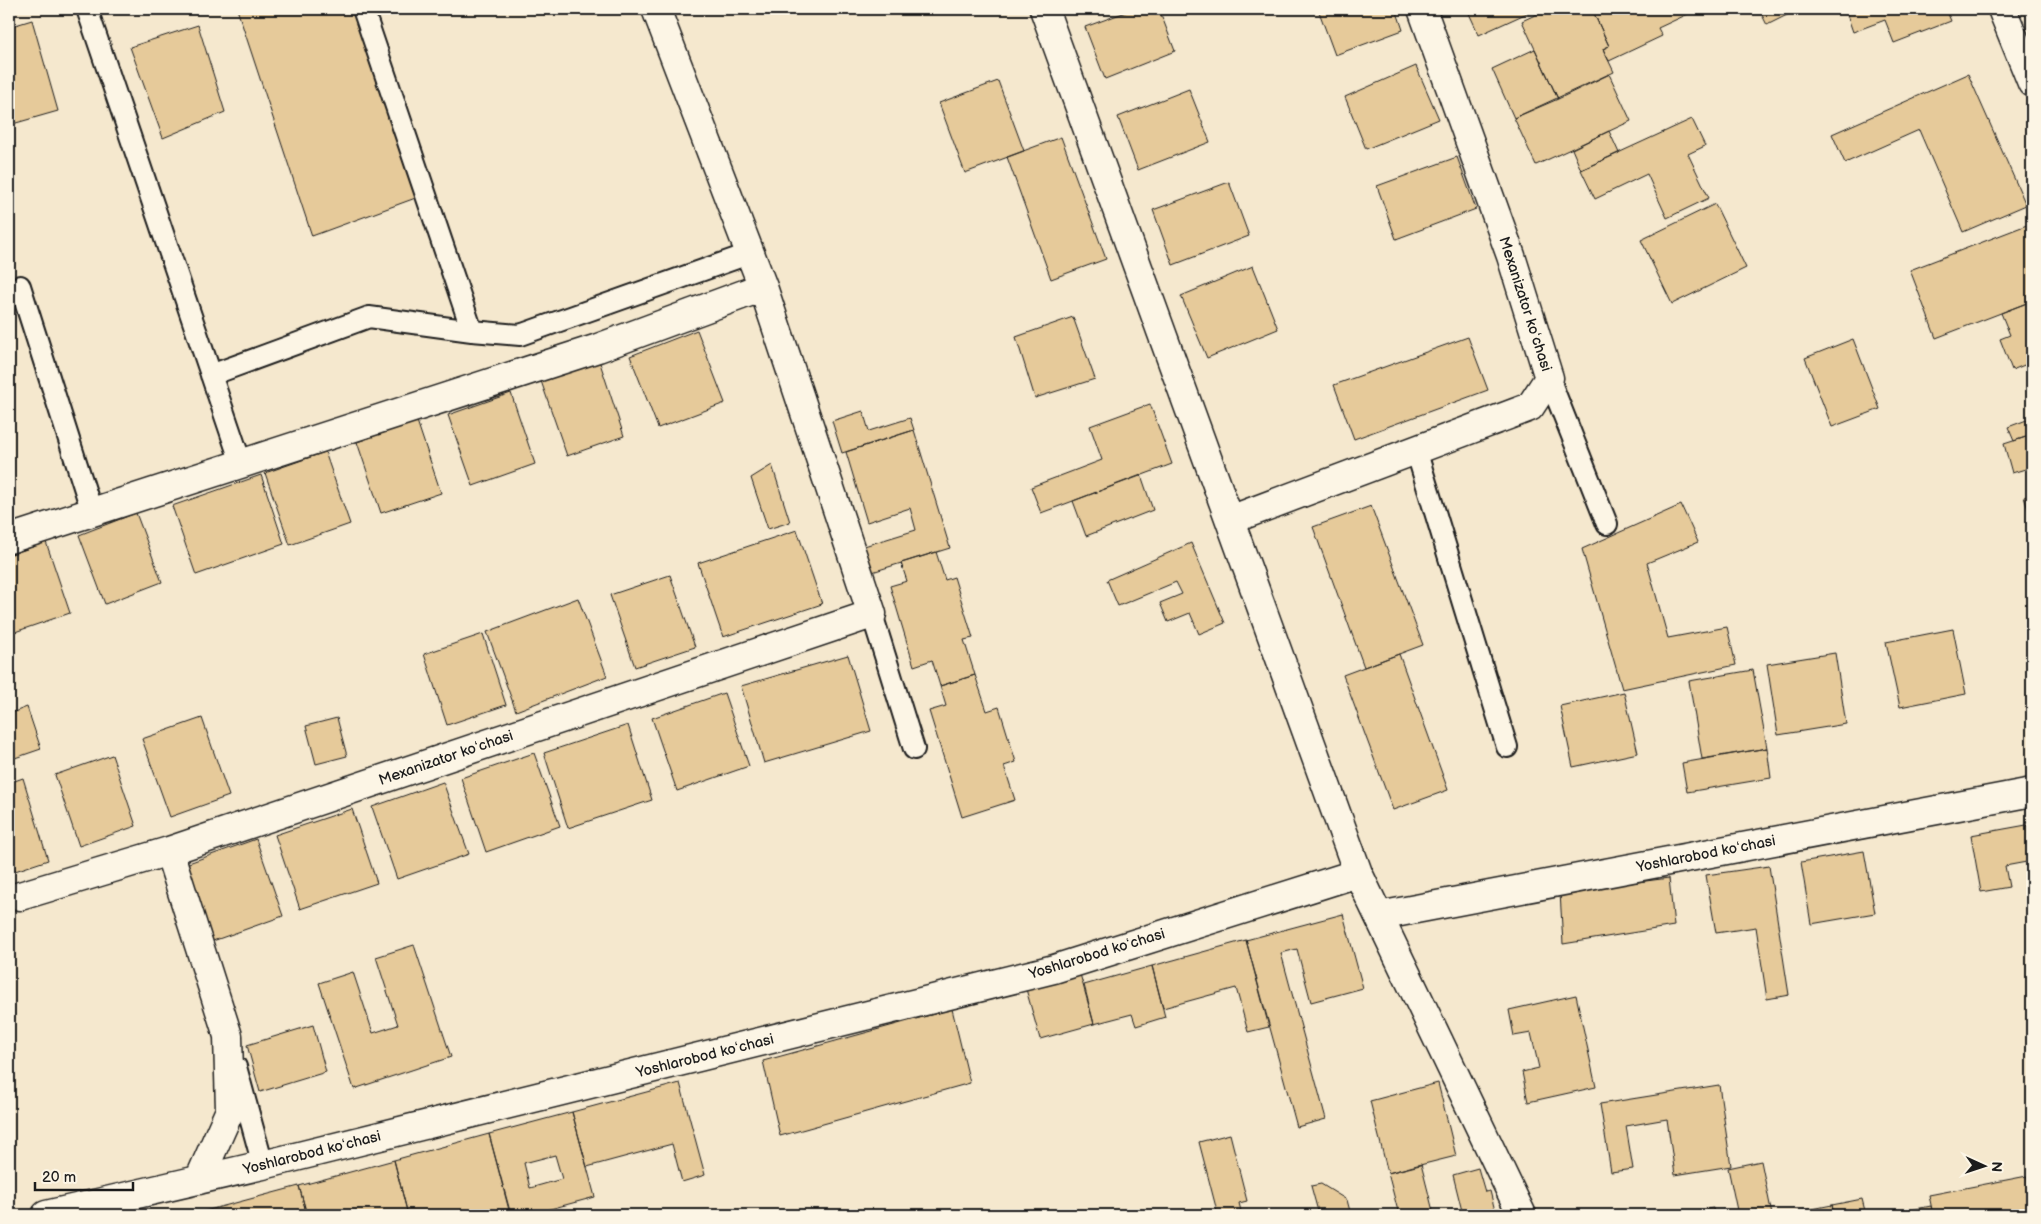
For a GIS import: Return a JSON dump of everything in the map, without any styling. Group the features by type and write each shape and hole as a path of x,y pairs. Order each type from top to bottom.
{"street":[{"path":"656,9 751,253 872,614"},
{"path":"1044,9 1358,873 1522,1215"},
{"name":"Mexanizator koʻchasi","path":"1230,520 1530,407 1549,378 1511,256 1422,9"},
{"path":"2002,9 2032,83"},
{"path":"9,539 598,348 763,287"},
{"name":"Mexanizator koʻchasi","path":"20,896 169,851 872,614"},
{"name":"Yoshlarobod koʻchasi","path":"1379,916 2032,792"},
{"path":"169,851 228,1036 230,1110 199,1180"},
{"name":"Yoshlarobod koʻchasi","path":"46,1215 263,1165 1054,969 1358,873"}],"lane":[{"path":"87,9 241,463"},
{"path":"364,9 472,332"},
{"path":"211,374 369,317 472,332 520,335 751,253"},
{"path":"20,286 92,512"},
{"path":"1549,378 1607,524"},
{"path":"1416,450 1507,747"},
{"path":"872,614 914,749"},
{"path":"228,1036 263,1165"}],"building":[{"path":"237,9 357,9 421,196 312,236"},
{"path":"1134,9 1159,9 1175,51 1105,79 1085,27"},
{"path":"1318,9 1396,9 1403,30 1335,55"},
{"path":"1467,9 1536,9 1479,35"},
{"path":"1548,9 1592,9 1609,46 1603,49 1614,72 1558,99 1522,21"},
{"path":"1592,9 1686,9 1688,14 1658,28 1662,36 1609,61 1603,49 1609,46"},
{"path":"1759,9 1799,9 1767,25"},
{"path":"1845,9 1946,9 1951,21 1894,43 1885,20 1853,32"},
{"path":"32,20 58,111 9,125 9,27"},
{"path":"198,25 225,112 163,138 130,47"},
{"path":"1535,49 1558,99 1514,118 1492,69"},
{"path":"1416,66 1439,119 1366,149 1345,97"},
{"path":"1609,74 1631,121 1536,165 1514,118"},
{"path":"1968,74 2026,205 1963,232 1919,130 1845,163 1832,134"},
{"path":"998,81 1024,151 965,173 939,103"},
{"path":"1189,89 1210,142 1138,170 1118,117"},
{"path":"1692,119 1705,146 1688,154 1709,198 1667,218 1647,174 1595,199 1581,170"},
{"path":"1609,131 1619,153 1581,170 1572,149"},
{"path":"1061,137 1106,259 1051,279 1007,157"},
{"path":"1457,157 1476,209 1396,239 1377,186"},
{"path":"1229,182 1249,236 1173,265 1153,210"},
{"path":"1715,204 1746,268 1672,304 1641,240"},
{"path":"2032,223 2032,301 1936,338 1910,270"},
{"path":"1253,266 1278,329 1207,358 1181,296"},
{"path":"2032,301 2032,362 2012,370 2000,339 2010,335 2001,313"},
{"path":"1073,317 1095,379 1035,398 1016,337"},
{"path":"697,330 725,403 658,428 630,356"},
{"path":"1468,337 1488,390 1354,439 1334,385"},
{"path":"1853,339 1880,409 1832,427 1805,358"},
{"path":"599,360 624,436 567,456 541,381"},
{"path":"511,393 535,464 473,486 448,415"},
{"path":"1150,404 1172,464 1041,513 1031,487 1102,460 1090,426"},
{"path":"863,411 869,431 910,418 914,430 842,453 832,421"},
{"path":"2032,418 2032,435 2014,441 2008,427"},
{"path":"417,421 441,493 381,513 357,442"},
{"path":"914,430 950,548 869,573 861,547 916,530 910,508 867,522 846,452"},
{"path":"2032,435 2032,467 2012,473 2004,444"},
{"path":"325,452 350,524 290,545 265,473"},
{"path":"772,465 790,522 768,529 751,478"},
{"path":"261,475 284,544 196,575 172,506"},
{"path":"1141,475 1153,510 1086,536 1073,501"},
{"path":"2032,494 2032,522 2024,497"},
{"path":"1681,505 1698,542 1647,563 1668,638 1727,627 1736,665 1622,689 1582,549"},
{"path":"1371,506 1423,645 1364,667 1313,527"},
{"path":"136,513 162,582 105,604 79,535"},
{"path":"797,530 822,604 723,637 698,563"},
{"path":"46,542 70,613 12,633 9,623 9,555"},
{"path":"1191,543 1225,623 1199,634 1190,613 1168,622 1160,603 1182,594 1176,582 1118,606 1107,580"},
{"path":"936,552 945,580 954,577 973,638 964,640 975,675 940,686 932,660 914,666 890,586 907,581 901,563"},
{"path":"670,575 695,647 635,667 610,595"},
{"path":"578,598 607,676 516,711 487,632"},
{"path":"1953,629 1966,694 1900,707 1886,642"},
{"path":"483,634 506,705 447,725 424,654"},
{"path":"1835,653 1846,724 1778,735 1767,664"},
{"path":"1399,654 1448,790 1393,810 1343,675"},
{"path":"848,655 871,731 764,763 741,686"},
{"path":"1753,670 1767,748 1702,759 1689,681"},
{"path":"975,675 987,711 999,707 1016,762 1004,766 1015,800 962,817 929,711 946,706 940,686"},
{"path":"1624,692 1638,753 1573,767 1560,706"},
{"path":"724,693 749,766 677,791 652,718"},
{"path":"27,707 41,749 9,760 9,714"},
{"path":"202,718 229,796 170,817 142,739"},
{"path":"337,718 347,756 316,764 306,726"},
{"path":"628,725 652,800 568,828 544,753"},
{"path":"1767,748 1771,778 1687,792 1682,763"},
{"path":"534,753 560,826 486,852 461,778"},
{"path":"112,755 136,826 79,846 55,775"},
{"path":"23,778 48,860 9,873 9,783"},
{"path":"443,782 469,854 397,879 372,807"},
{"path":"352,809 377,883 300,909 275,835"},
{"path":"2032,824 2032,861 2005,866 2009,887 1981,892 1971,835"},
{"path":"256,839 283,916 210,942 183,865"},
{"path":"1864,851 1875,913 1811,924 1801,862"},
{"path":"1769,866 1789,995 1767,999 1756,927 1716,933 1706,875"},
{"path":"1669,878 1674,926 1563,944 1560,892"},
{"path":"1343,914 1363,988 1311,1002 1297,949 1281,953 1326,1119 1297,1127 1246,940"},
{"path":"1246,940 1269,1027 1248,1032 1236,988 1163,1008 1152,966"},
{"path":"414,945 451,1057 354,1089 319,983 353,972 373,1033 398,1025 376,957"},
{"path":"1152,966 1165,1017 1136,1026 1132,1014 1094,1024 1084,985"},
{"path":"1080,974 1094,1024 1040,1039 1026,989"},
{"path":"1576,995 1596,1087 1528,1102 1522,1072 1539,1068 1531,1033 1514,1036 1509,1010"},
{"path":"952,1009 970,1083 780,1136 763,1061"},
{"path":"313,1025 326,1072 260,1092 247,1045"},
{"path":"680,1083 705,1175 682,1182 672,1144 587,1167 572,1112"},
{"path":"1438,1083 1456,1156 1388,1173 1370,1101"},
{"path":"1719,1085 1731,1166 1675,1175 1667,1119 1626,1126 1633,1169 1611,1172 1600,1104"},
{"path":"572,1112 595,1197 528,1215 511,1215 489,1134","holes":["555,1155 562,1179 530,1188 524,1163"]},
{"path":"489,1134 509,1210 491,1215 408,1215 394,1160"},
{"path":"1230,1134 1247,1201 1239,1203 1242,1215 1218,1215 1199,1142"},
{"path":"394,1160 408,1215 307,1215 299,1186"},
{"path":"1761,1161 1772,1215 1738,1215 1728,1168"},
{"path":"1421,1164 1434,1215 1399,1215 1388,1173"},
{"path":"1478,1168 1485,1192 1490,1191 1496,1215 1463,1215 1453,1175"},
{"path":"2027,1176 2032,1215 1933,1215 1929,1195"},
{"path":"1321,1184 1347,1200 1351,1215 1319,1215 1311,1186"},
{"path":"299,1186 307,1215 190,1215"},
{"path":"1862,1199 1866,1215 1834,1215 1832,1205"},
{"path":"1832,1205 1834,1215 1782,1215"},
{"path":"1931,1206 1933,1215 1885,1215"},
{"path":"1713,1208 1714,1215 1673,1215"}]}
